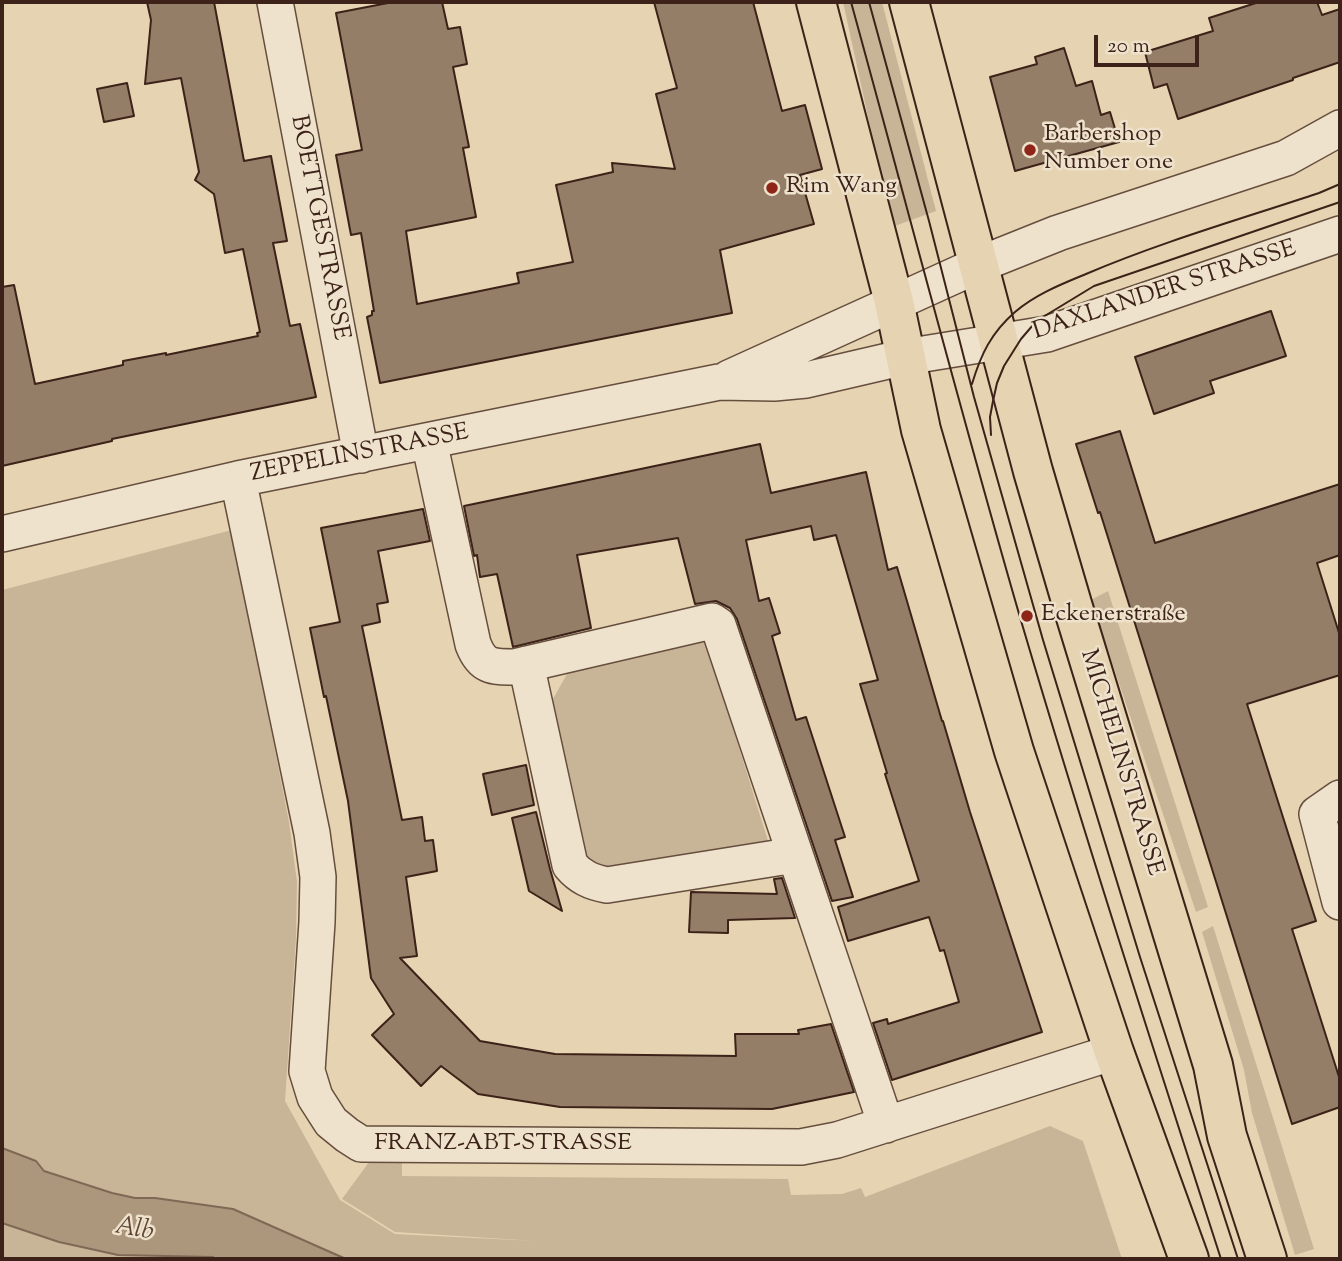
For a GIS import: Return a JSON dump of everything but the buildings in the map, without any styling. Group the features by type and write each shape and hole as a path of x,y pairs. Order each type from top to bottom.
{"main road":[{"path":"816,2 894,302 921,430 1014,751 1114,1052 1189,1259"},
{"path":"909,2 978,265"},
{"name":"MICHELINSTRASSE","path":"978,265 1033,471 1213,1065 1227,1136 1267,1259"}],"street":[{"name":"BOETTGESTRASSE","path":"275,2 361,455"},
{"path":"1286,158 1340,128"},
{"path":"978,265 1058,233 1286,158 1340,150"},
{"name":"DAXLANDER STRASSE","path":"905,357 1047,334 1340,234"},
{"name":"ZEPPELINSTRASSE","path":"719,382 978,265"},
{"name":"ZEPPELINSTRASSE","path":"2,534 238,480 719,382 774,383 806,380 905,357"},
{"path":"429,441 474,645 478,657 486,663 497,667 514,667 712,621 718,625 886,1125"},
{"name":"FRANZ-ABT-STRASSE","path":"238,480 313,833 318,877 317,922 307,1071 315,1097 331,1122 346,1135 361,1144 801,1147 886,1125 1114,1052"},
{"path":"526,664 570,865 581,876 607,885 795,855"},
{"path":"1340,798 1317,814 1340,902"}],"shaded area":[{"path":"843,2 882,2 936,211 892,227"},
{"path":"232,530 289,822 297,882 285,1101 340,1200 395,1234 536,1241 395,1232 342,1199 372,1158 402,1157 402,1176 788,1179 791,1195 842,1194 861,1188 865,1197 1050,1126 1083,1141 1122,1259 2,1259 2,590"},
{"path":"1108,591 1208,907 1196,912 1091,600"},
{"path":"697,638 706,642 768,841 766,848 603,877 576,854 544,715 567,674"},
{"path":"1213,926 1314,1249 1295,1255 1252,1113 1244,1070 1202,932"}],"water":[{"name":"Alb","path":"2,1148 36,1161 44,1171 112,1193 233,1209 346,1259 216,1259 118,1255 59,1242 2,1223"}],"tram line":[{"path":"851,2 1022,624 1221,1259"},
{"path":"869,2 974,397 1043,640 1140,957 1238,1259"},
{"path":"972,384 983,354 999,328 1015,312 1040,295 1143,251 1340,184"},
{"path":"991,435 993,401 1004,366 1021,339 1043,317 1094,286 1340,202"}],"place":[{"name":"Barbershop Number one","path":"1030,150"},
{"name":"Rim Wang","path":"772,188"},
{"name":"Eckenerstraße","path":"1027,616"}]}
